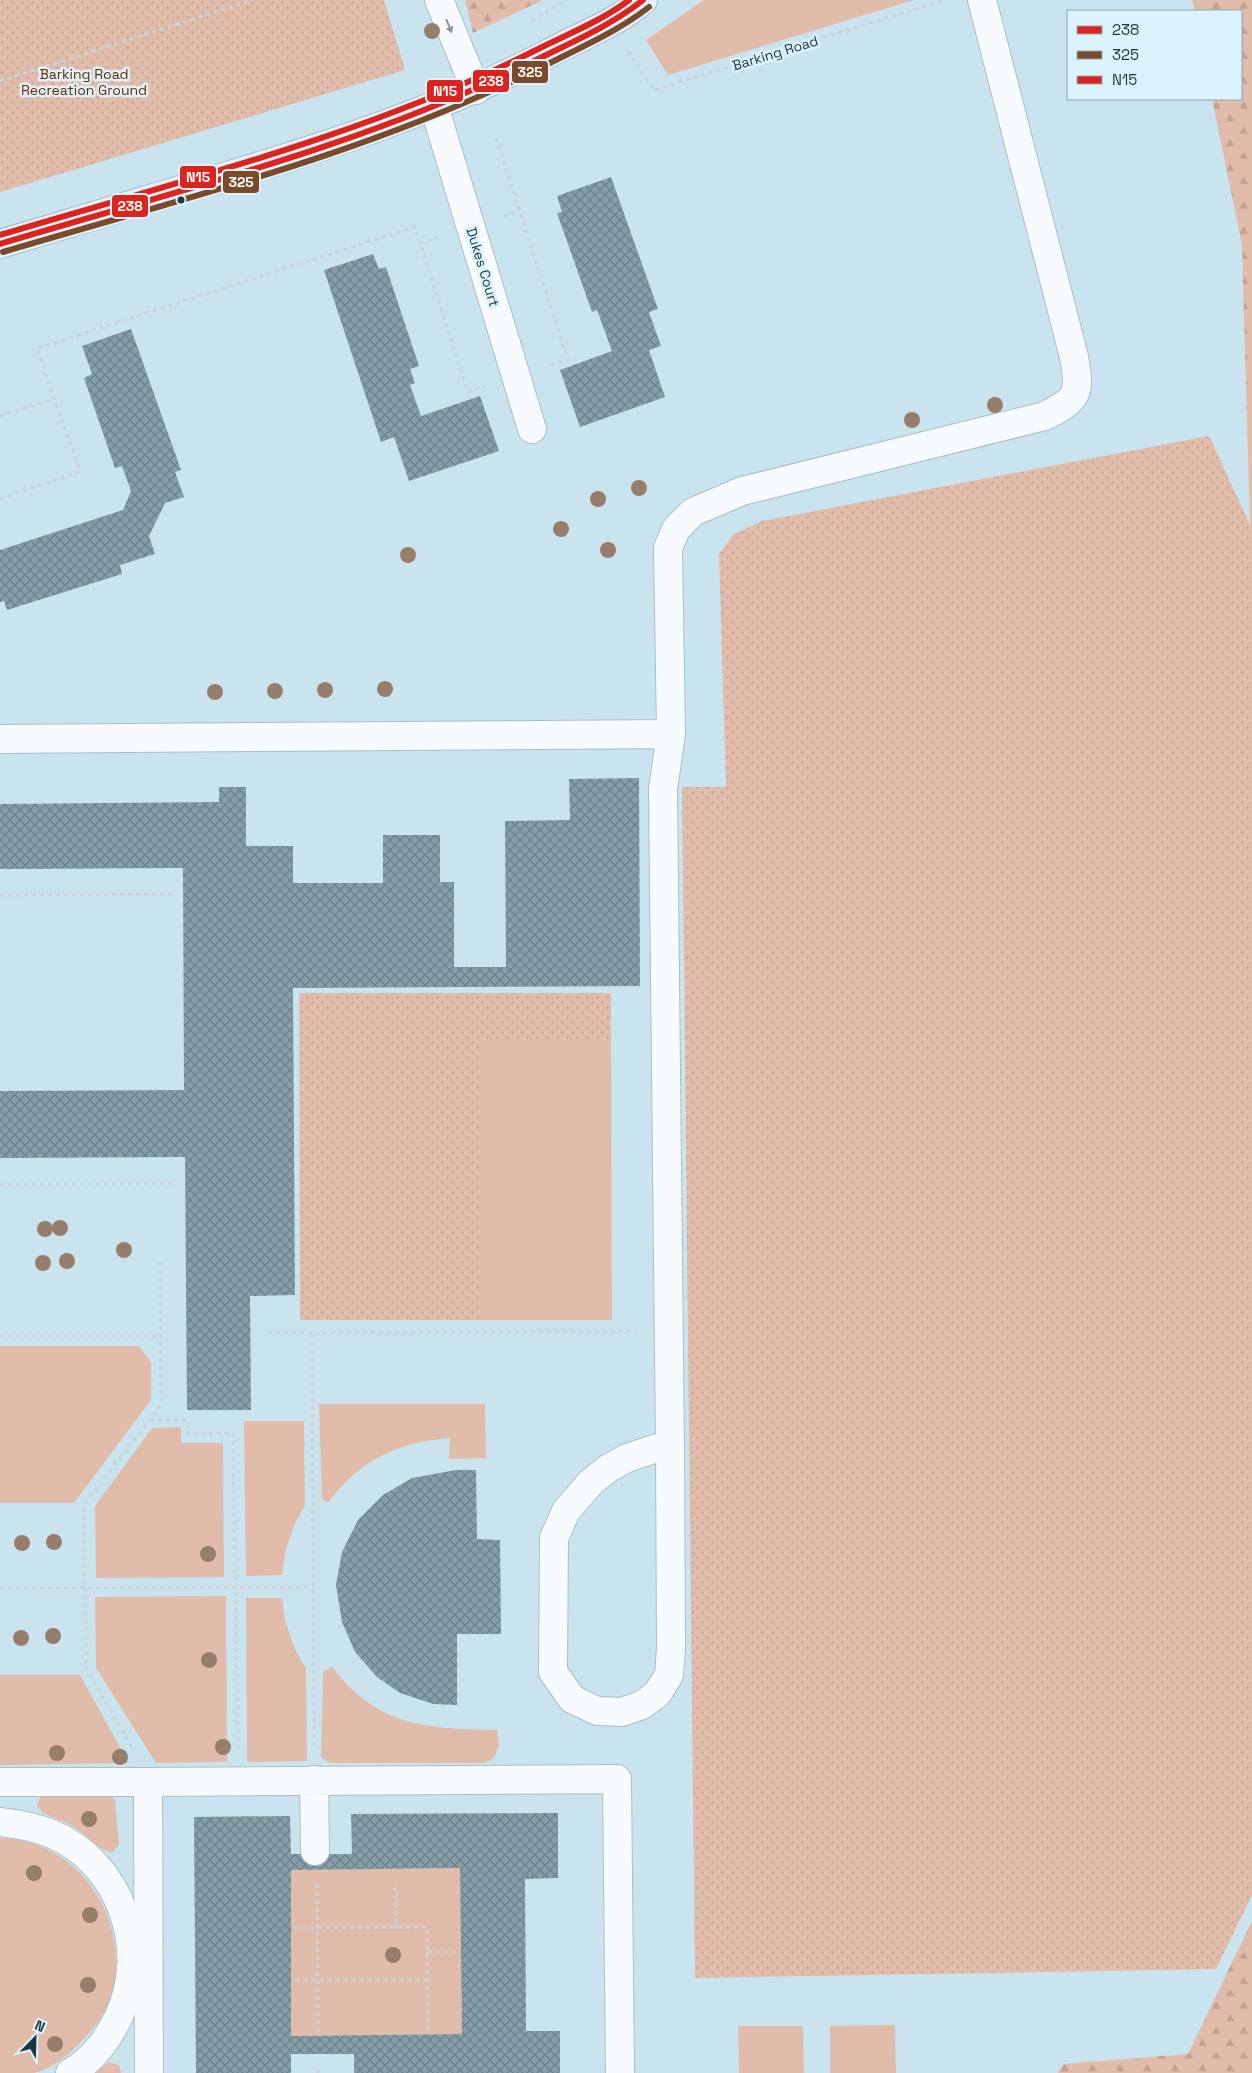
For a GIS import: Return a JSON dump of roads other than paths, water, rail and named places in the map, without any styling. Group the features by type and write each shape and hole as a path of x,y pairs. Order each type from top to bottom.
{"main road":[{"path":"0,244 317,149 434,106 511,74 580,37 610,24 644,0"}],"street":[{"path":"438,0 476,90"},
{"path":"670,1446 657,1448 627,1458 609,1468 591,1482 566,1511 554,1538 553,1672 572,1699 596,1711 622,1712 642,1705 657,1694 669,1675 671,1648 670,1446 669,1331 663,789 671,734 668,548 676,529 693,512 742,491 1045,416 1068,404 1079,383 1074,357 982,0"},
{"name":"Dukes Court","path":"434,106 532,429"},
{"path":"0,739 671,734"},
{"path":"140,1958 132,1946 126,1918 115,1892 98,1868 77,1849 52,1834 3,1822 3,1782 617,1779 620,2073"},
{"path":"314,1780 315,1851"},
{"path":"145,1782 140,1958 149,2073"},
{"path":"70,2073 97,2051 114,2028 126,2002 132,1974 140,1958"}],"park label":[{"name":"Barking Road Recreation Ground","path":"84,82"}]}
